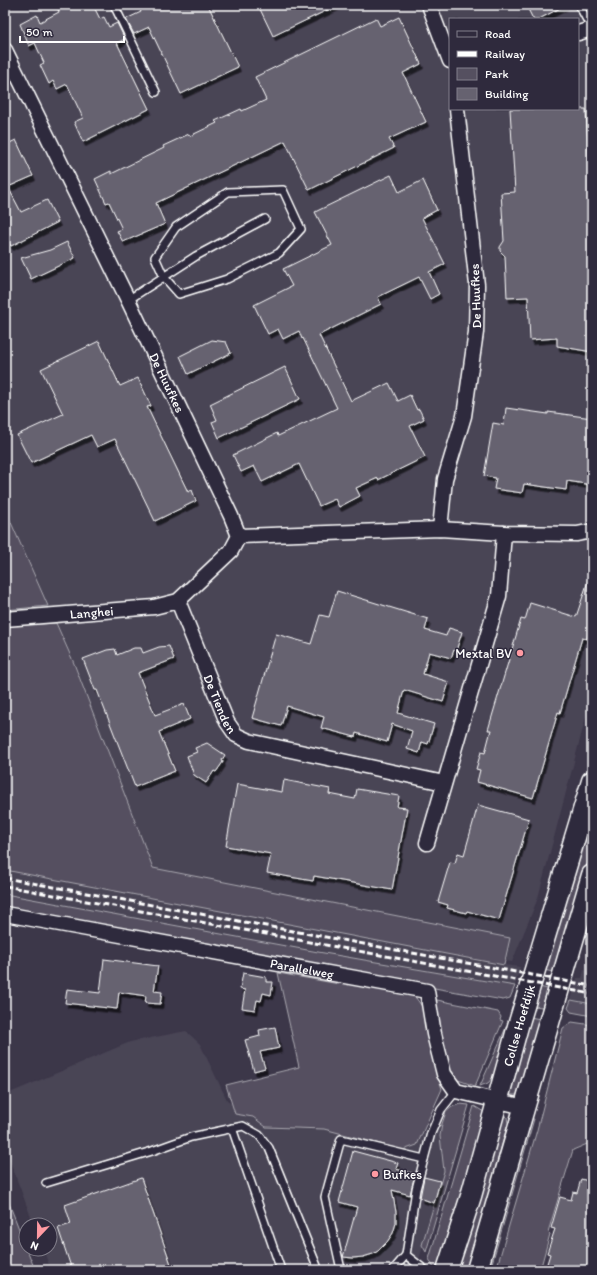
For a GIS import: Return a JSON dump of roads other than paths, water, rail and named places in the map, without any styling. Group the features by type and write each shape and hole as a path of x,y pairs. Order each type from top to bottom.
{"main road":[{"name":"Collse Hoefdijk","path":"447,1270 471,1196 496,1101 592,781"},
{"path":"477,1270 592,874"}],"street":[{"path":"429,5 449,57"},
{"path":"579,33 592,29"},
{"name":"De Huufkes","path":"5,50 128,300 232,516 239,536"},
{"name":"De Huufkes","path":"440,529 445,479 464,416 476,332 477,285 457,110"},
{"path":"178,601 231,551 239,536 440,529 504,533 577,534 592,531"},
{"path":"426,843 499,596 504,533"},
{"path":"577,534 592,538"},
{"name":"De Tienden","path":"178,601 227,722 236,735 249,741 444,783"},
{"name":"Langhei","path":"5,619 154,607 178,601"},
{"name":"Parallelweg","path":"5,914 427,991 434,1034 444,1074 456,1091"},
{"path":"456,1091 524,1107"}],"lane":[{"path":"114,5 156,92"},
{"path":"580,5 592,29"},
{"path":"282,190 301,229 279,253 227,279 179,294 164,277 155,257 176,227 228,192 282,190"},
{"path":"128,300 196,256 265,219"},
{"path":"393,1270 406,1255 416,1189 431,1133 441,1110 456,1091"},
{"path":"46,1183 192,1137 243,1126 259,1135 269,1148 317,1266 317,1270"},
{"path":"232,1128 281,1270"},
{"path":"342,1270 325,1197 341,1138 424,1159"},
{"path":"406,1255 425,1270"}],"railway":[{"path":"5,878 592,986"},
{"path":"5,886 592,994"}],"place":[{"name":"Mextal BV","path":"520,653"},
{"name":"Bufkes","path":"375,1174"}]}
